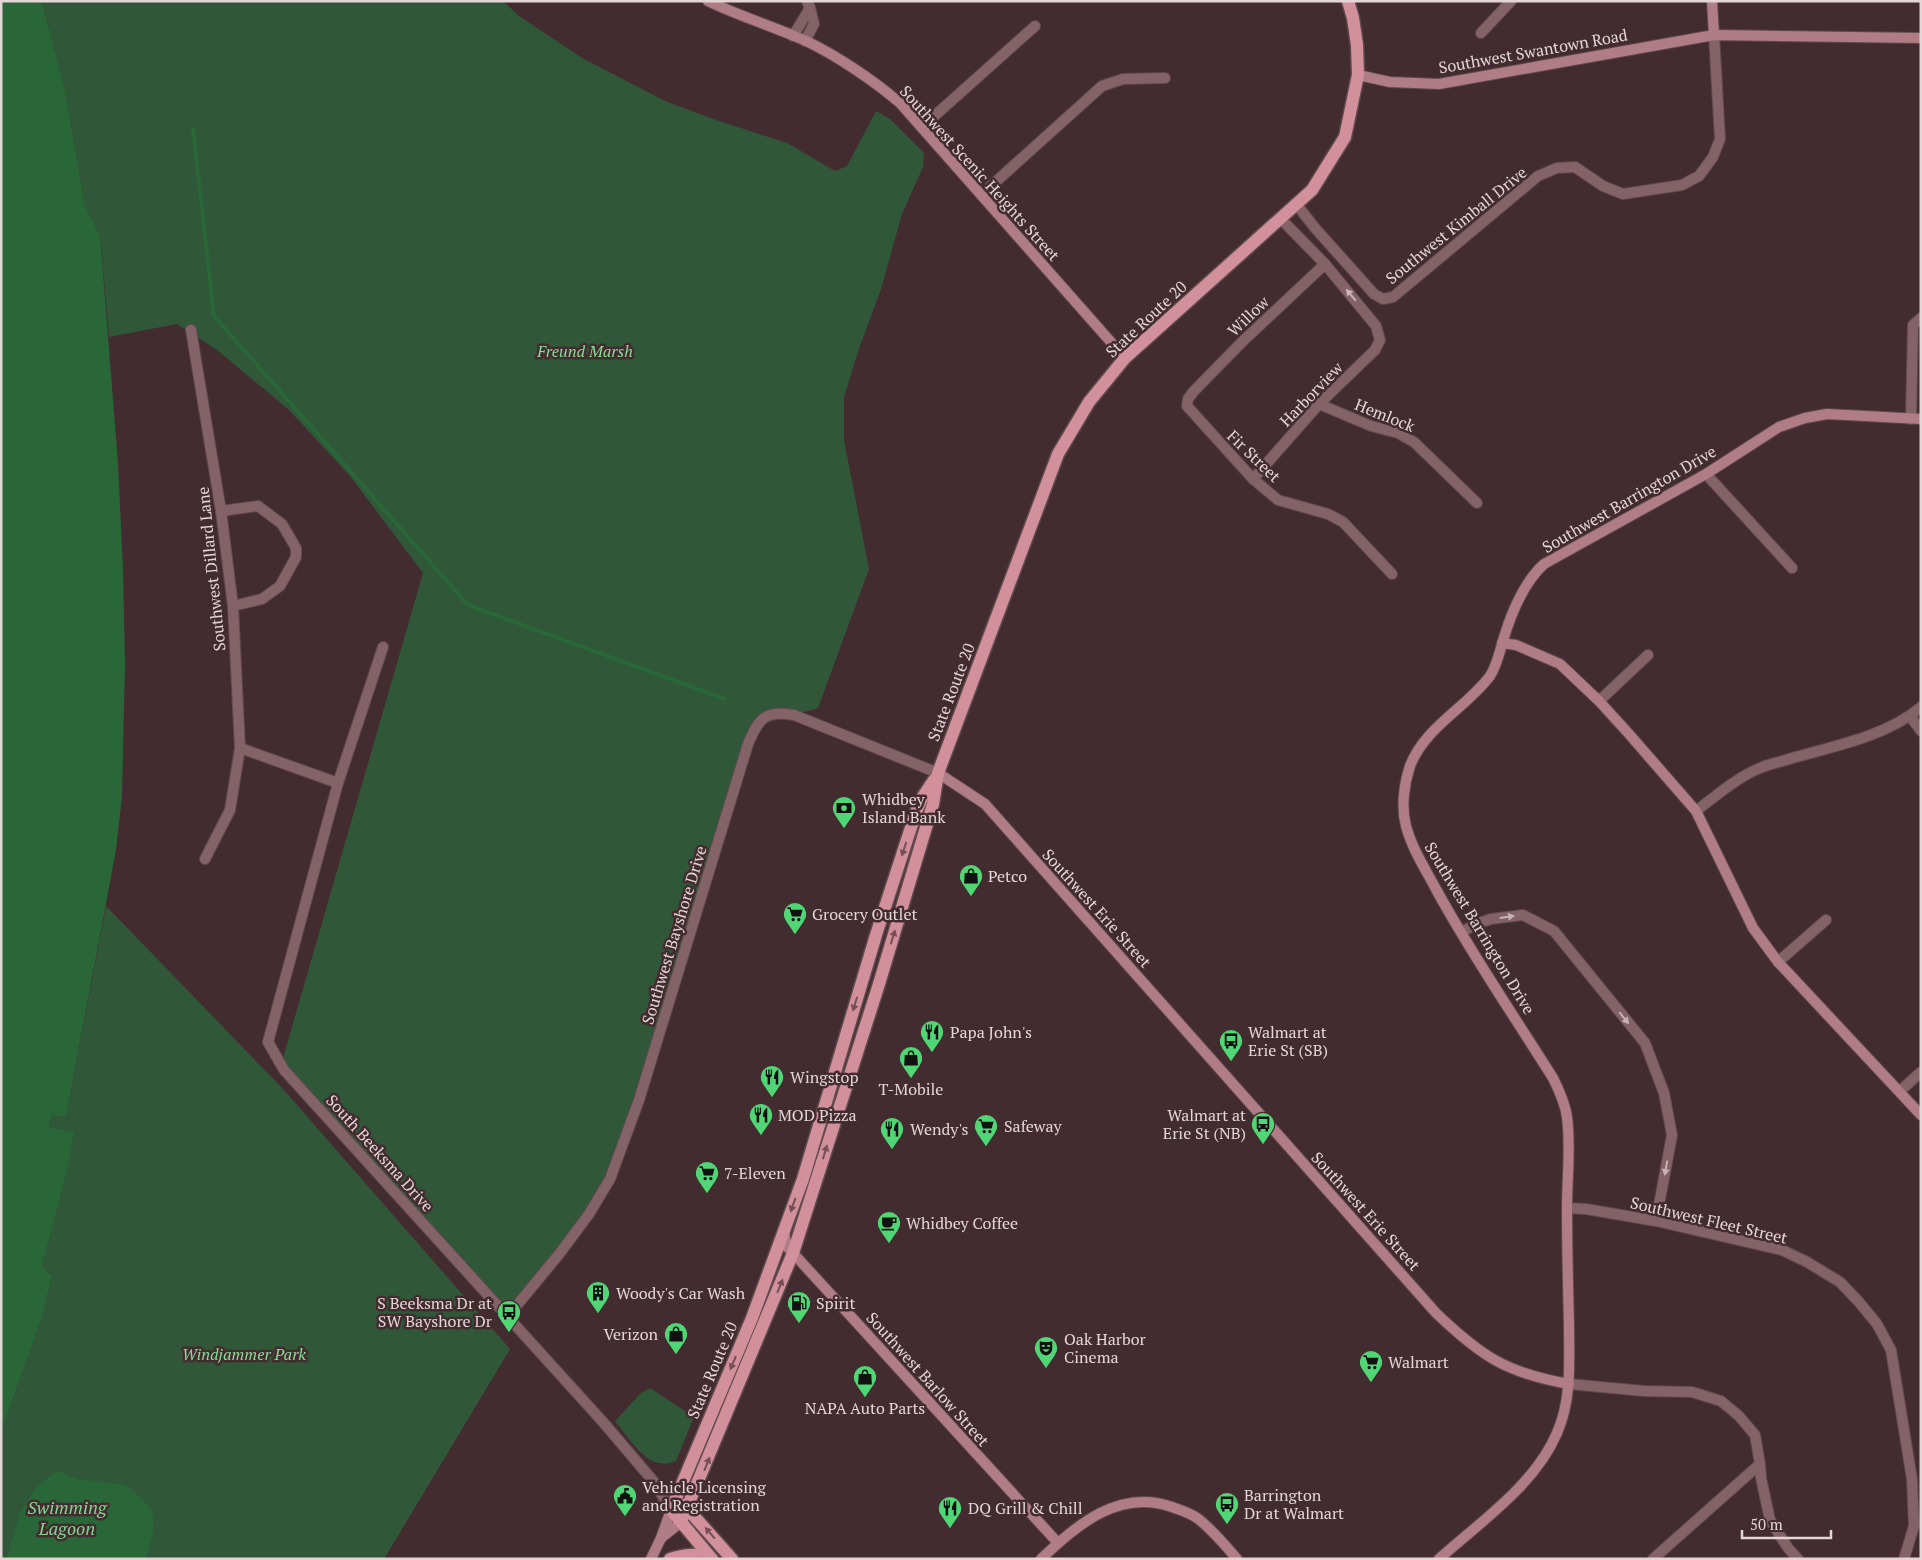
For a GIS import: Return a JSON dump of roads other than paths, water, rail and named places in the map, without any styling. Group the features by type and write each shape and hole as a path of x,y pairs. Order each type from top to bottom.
{"main road":[{"name":"State Route 20","path":"681,1522 792,1254 879,984 932,804 938,773 1058,454 1089,402 1125,358 1312,190 1345,137 1358,75 1357,45 1348,1"},
{"name":"State Route 20","path":"671,1510 752,1318 784,1232 803,1179 873,944 916,812 922,798 938,773"},
{"path":"676,1496 732,1559"},
{"path":"671,1510 712,1559"},
{"path":"670,1559 701,1554 712,1559"}],"street":[{"name":"Southwest Scenic Heights Street","path":"708,1 805,41 843,63 900,103 980,196 1125,358"},
{"path":"1481,33 1510,1"},
{"path":"1712,1 1714,36"},
{"path":"793,36 809,5"},
{"path":"805,41 814,24 809,5"},
{"path":"922,127 1036,26"},
{"name":"Southwest Swantown Road","path":"1358,75 1390,82 1439,84 1714,36 1921,38"},
{"name":"Southwest Kimball Drive","path":"1297,205 1374,294 1384,299 1393,297 1538,176 1557,168 1575,167 1603,186 1623,194 1682,185 1699,176 1713,157 1720,139 1714,36"},
{"path":"980,196 1102,86 1124,79 1165,78"},
{"path":"1281,219 1325,264"},
{"name":"Harborview","path":"1253,479 1319,404 1375,350 1380,340 1376,326 1325,264"},
{"name":"Willow","path":"1193,392 1243,340 1325,264"},
{"path":"1916,419 1913,326 1921,318"},
{"name":"Southwest Dillard Lane","path":"191,330 221,511 233,606 240,748 230,810 205,859"},
{"name":"Fir Street","path":"1193,392 1188,398 1187,406 1190,412 1253,479 1278,500 1328,514 1343,522 1392,574"},
{"name":"Hemlock","path":"1319,404 1371,426 1398,433 1414,442 1477,503"},
{"name":"Southwest Barrington Drive","path":"1439,1559 1533,1473 1548,1452 1557,1434 1567,1404 1569,1384 1568,1124 1559,1090 1462,932 1411,842 1405,824 1404,803 1405,785 1411,765 1421,746 1434,731 1478,690 1491,674 1524,589 1533,574 1544,564 1706,474 1772,431 1805,418 1827,414 1916,419"},
{"path":"1706,474 1792,568"},
{"path":"221,511 258,506 282,524 296,548 296,557 280,586 262,599 233,606"},
{"path":"1502,643 1516,646 1560,664 1599,701 1696,811 1753,928 1778,962 1921,1114"},
{"name":"South Beeksma Drive","path":"382,647 338,783 268,1042 284,1070 603,1422 654,1482 671,1510"},
{"path":"1599,701 1648,655"},
{"path":"1696,811 1733,783 1759,768 1860,738 1910,716 1921,706"},
{"name":"Southwest Bayshore Drive","path":"508,1316 560,1253 589,1214 610,1179 639,1100 754,729 765,716 776,713 794,715 938,773"},
{"path":"1910,716 1921,731"},
{"path":"240,748 338,783"},
{"name":"Southwest Erie Street","path":"938,773 985,804 1442,1318 1466,1341 1492,1360 1525,1375 1569,1384 1644,1391 1692,1392 1721,1401 1740,1416 1755,1435 1760,1464 1760,1478 1770,1520 1788,1548 1798,1559"},
{"path":"1462,932 1476,924 1491,919 1523,915 1554,931 1645,1043 1664,1093 1672,1135 1656,1221"},
{"path":"1778,962 1826,920"},
{"path":"1900,1091 1921,1072"},
{"name":"Southwest Fleet Street","path":"1567,1208 1586,1209 1656,1221 1782,1250 1807,1262 1840,1282 1877,1324 1891,1350 1916,1478 1914,1526 1904,1559"},
{"name":"Southwest Barlow Street","path":"784,1232 787,1247 792,1254 1058,1543"},
{"path":"1653,1559 1760,1464"},
{"name":"South Beeksma Drive","path":"654,1482 676,1496"},
{"path":"1041,1559 1075,1528 1105,1510 1121,1504 1141,1501 1157,1502 1195,1516 1209,1527 1237,1559"},
{"path":"651,1559 671,1510"},
{"path":"661,1538 681,1522"}],"water":[{"path":"1,1 42,1 64,85 85,205 100,235 118,463 125,664 122,796 116,850 66,1117 52,1115 49,1127 74,1132 65,1180 42,1266 52,1276 42,1318 1,1432"},
{"name":"Swimming Lagoon","path":"57,1471 79,1479 125,1485 140,1497 151,1509 153,1517 153,1534 146,1559 7,1559 20,1513 38,1485"}],"waterway":[{"path":"193,129 214,316 468,605 725,699"}],"place":[{"name":"Whidbey Island Bank","path":"844,829"},
{"name":"Petco","path":"971,897"},
{"name":"Grocery Outlet","path":"795,935"},
{"name":"Papa John's","path":"932,1053"},
{"name":"Walmart at Erie St (SB)","path":"1231,1062"},
{"name":"T-Mobile","path":"911,1079"},
{"name":"Wingstop","path":"772,1098"},
{"name":"MOD Pizza","path":"761,1136"},
{"name":"Walmart at Erie St (NB)","path":"1263,1145"},
{"name":"Safeway","path":"986,1147"},
{"name":"Wendy's","path":"892,1150"},
{"name":"7-Eleven","path":"707,1194"},
{"name":"Whidbey Coffee","path":"889,1244"},
{"name":"Woody's Car Wash","path":"598,1314"},
{"name":"Spirit","path":"799,1324"},
{"name":"S Beeksma Dr at SW Bayshore Dr","path":"509,1333"},
{"name":"Verizon","path":"676,1355"},
{"name":"Oak Harbor Cinema","path":"1046,1369"},
{"name":"Walmart","path":"1371,1383"},
{"name":"NAPA Auto Parts","path":"865,1398"},
{"name":"Vehicle Licensing and Registration","path":"625,1517"},
{"name":"Barrington Dr at Walmart","path":"1227,1525"},
{"name":"DQ Grill & Chill","path":"950,1529"}],"park label":[{"name":"Freund Marsh","path":"585,351"},
{"name":"Windjammer Park","path":"244,1354"}]}
